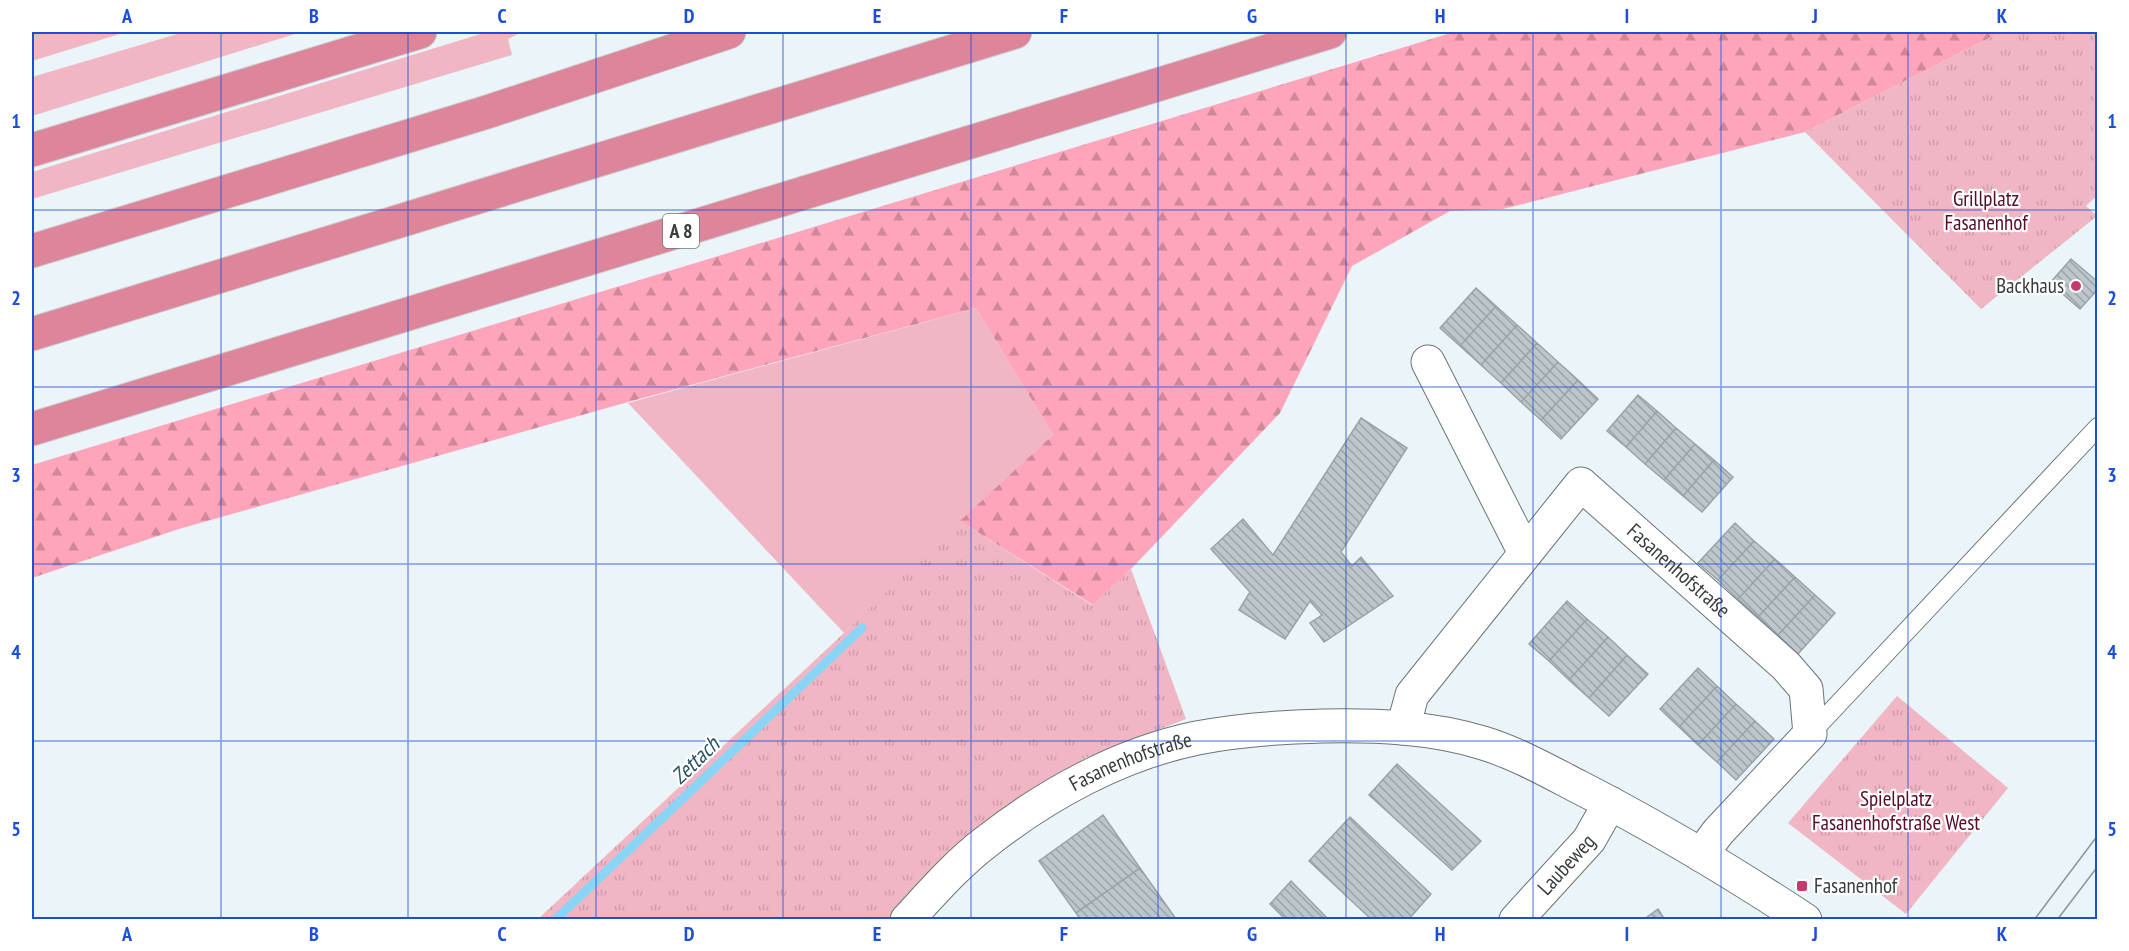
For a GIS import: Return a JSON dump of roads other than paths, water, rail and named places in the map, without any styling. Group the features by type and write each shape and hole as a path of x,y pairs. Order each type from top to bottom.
{"highway":[{"path":"32,150 420,32"},
{"path":"32,251 487,112 729,32"},
{"path":"32,334 1015,32"},
{"name":"A 8","path":"32,429 1330,32"}],"street":[{"path":"1428,362 1525,553"},
{"name":"Fasanenhofstraße","path":"1403,728 1412,695 1581,484 1786,666 1806,689 1810,734"},
{"name":"Fasanenhofstraße","path":"907,920 940,884 984,843 1026,812 1076,783 1137,756 1196,738 1277,727 1355,725 1445,734 1483,743 1531,763 1610,803 1701,855 1805,920"},
{"path":"1701,855 1718,832 1810,734"},
{"name":"Laubeweg","path":"1516,920 1589,840 1610,803"}],"lane":[{"path":"1810,734 2097,427"}],"waterway":[{"name":"Zettach","path":"555,920 862,628"}],"tram line":[{"path":"2034,920 2098,835"},
{"path":"2057,920 2098,866"}],"place":[{"name":"Backhaus","path":"2076,286"},
{"name":"Fasanenhof","path":"1802,886"}],"park label":[{"name":"Grillplatz Fasanenhof","path":"1986,211"},
{"name":"Spielplatz Fasanenhofstraße West","path":"1896,811"}]}
